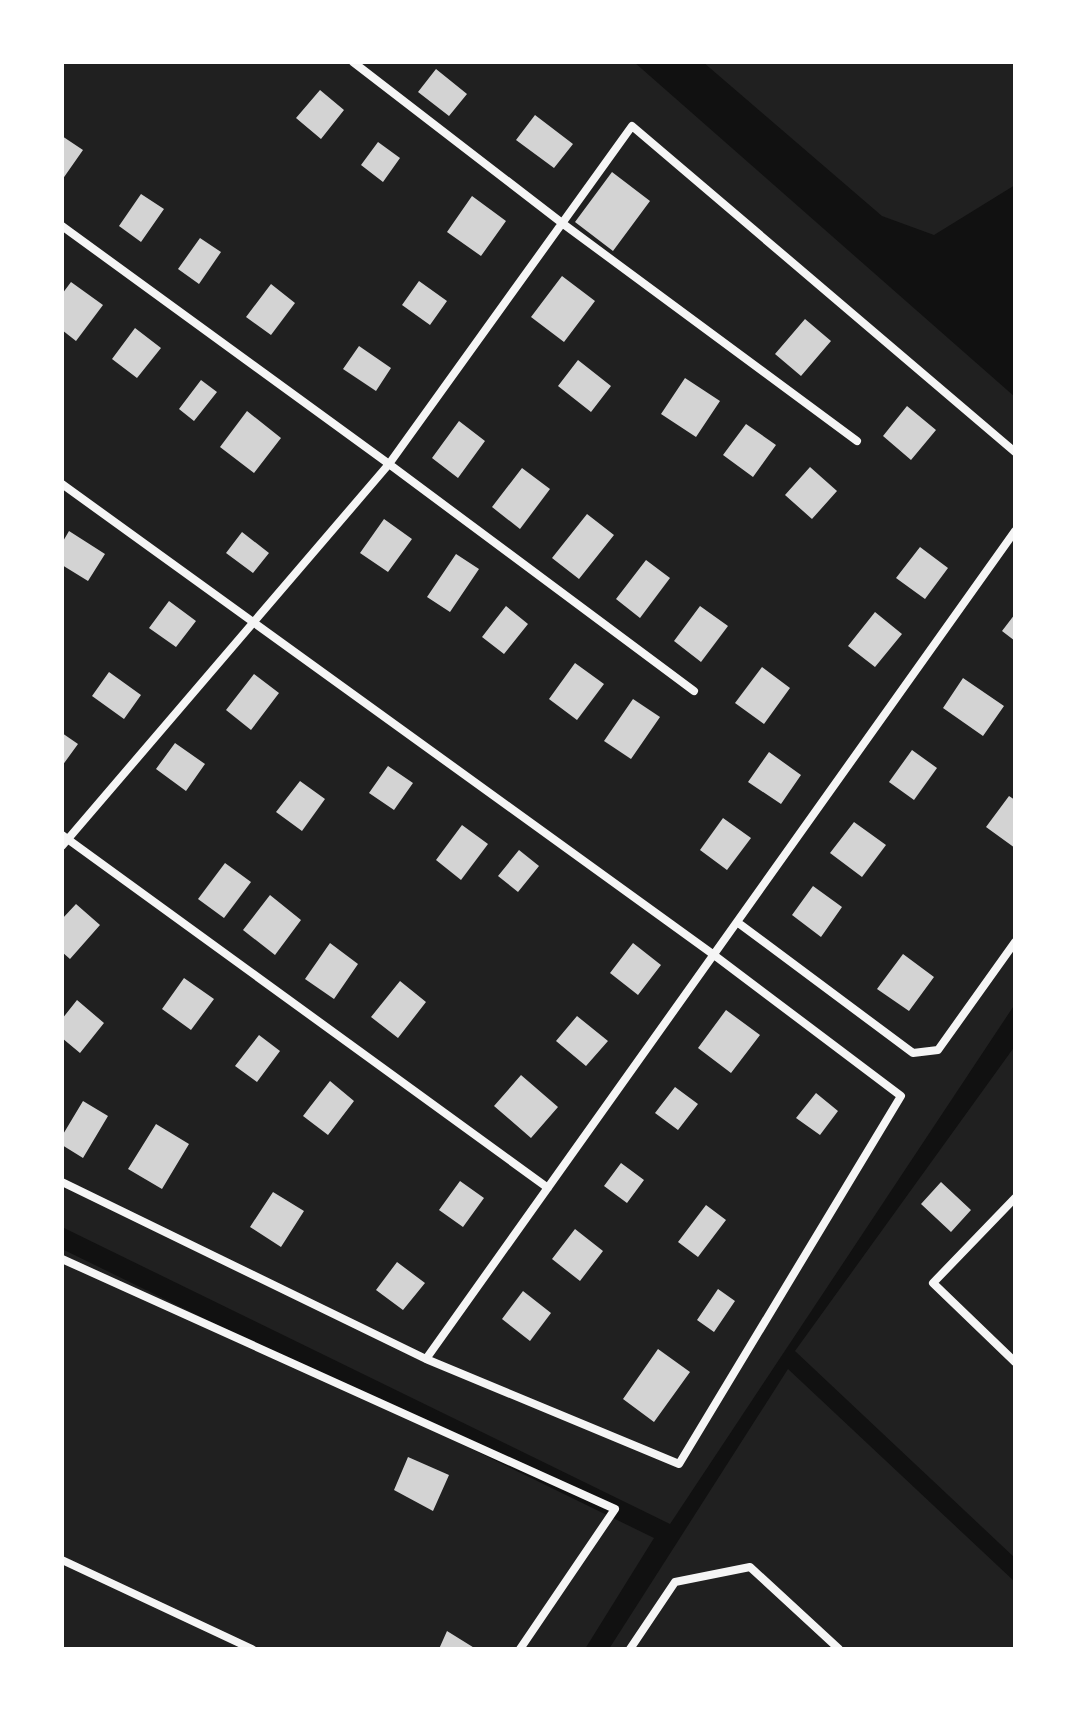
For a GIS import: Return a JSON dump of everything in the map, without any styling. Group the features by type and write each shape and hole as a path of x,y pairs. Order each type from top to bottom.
{"street":[{"path":"353,62 562,223 857,441"},
{"path":"548,1188 64,840 254,624 389,464 632,126 1015,452"},
{"path":"62,226 694,691"},
{"path":"62,484 714,955 901,1096 679,1464 426,1359 62,1182"},
{"path":"426,1359 1015,531"},
{"path":"737,922 913,1053 938,1050 1015,942"},
{"path":"1015,1198 933,1283 1015,1362"},
{"path":"62,1259 615,1509 520,1649"},
{"path":"62,1560 252,1649"},
{"path":"630,1649 675,1582 750,1567 839,1649"}],"shaded area":[{"path":"62,62 634,62 1015,397 1015,1004 670,1524 62,1227"},
{"path":"703,62 1015,62 1015,185 934,235 882,216"},
{"path":"1015,1046 1015,1558 795,1351"},
{"path":"62,1249 654,1538 585,1649 62,1649"},
{"path":"788,1369 1015,1582 1015,1649 609,1649"}],"building":[{"path":"436,69 467,94 449,116 418,92"},
{"path":"320,90 344,110 321,139 296,118"},
{"path":"535,115 573,144 554,168 516,140"},
{"path":"62,136 83,150 62,180"},
{"path":"378,142 400,158 383,182 361,165"},
{"path":"612,172 650,201 613,251 575,222"},
{"path":"141,194 164,209 141,242 119,226"},
{"path":"472,196 506,221 481,256 447,232"},
{"path":"200,238 221,252 199,284 178,269"},
{"path":"562,276 595,301 564,342 531,317"},
{"path":"419,281 447,301 430,325 402,305"},
{"path":"71,282 103,305 76,341 62,330 62,294"},
{"path":"271,284 295,303 271,335 246,317"},
{"path":"805,319 831,341 801,376 775,354"},
{"path":"135,328 161,348 137,378 112,359"},
{"path":"359,346 391,368 376,391 343,369"},
{"path":"578,360 611,386 591,412 558,386"},
{"path":"685,378 720,401 696,437 661,414"},
{"path":"201,380 217,392 194,421 179,409"},
{"path":"907,406 936,430 911,460 883,436"},
{"path":"247,411 281,438 254,473 220,447"},
{"path":"459,421 485,441 458,478 432,458"},
{"path":"746,424 776,445 753,477 723,455"},
{"path":"810,467 837,491 812,519 785,495"},
{"path":"522,468 550,489 520,529 492,507"},
{"path":"587,514 614,535 579,579 552,558"},
{"path":"384,519 412,539 388,572 360,553"},
{"path":"69,531 105,554 88,581 62,565 62,543"},
{"path":"242,532 269,553 253,573 226,553"},
{"path":"920,547 948,568 925,599 896,578"},
{"path":"456,554 479,569 450,612 427,597"},
{"path":"646,560 670,578 640,618 616,599"},
{"path":"169,601 196,621 176,647 149,628"},
{"path":"506,606 528,624 504,654 482,637"},
{"path":"700,606 728,626 701,662 674,641"},
{"path":"875,612 902,634 875,667 848,646"},
{"path":"1015,614 1015,641 1002,631"},
{"path":"575,663 604,684 577,720 549,699"},
{"path":"762,667 790,688 764,724 735,703"},
{"path":"109,672 141,695 124,719 92,696"},
{"path":"254,674 279,693 251,730 226,710"},
{"path":"963,678 1004,706 983,736 943,708"},
{"path":"633,699 660,717 631,759 604,741"},
{"path":"62,733 78,744 62,766"},
{"path":"175,743 205,764 186,791 156,769"},
{"path":"912,750 937,768 914,800 889,782"},
{"path":"769,752 801,775 781,804 748,782"},
{"path":"388,766 413,783 394,810 369,793"},
{"path":"300,781 325,799 302,831 276,812"},
{"path":"1009,796 1015,800 1015,848 986,827"},
{"path":"723,818 751,838 727,870 700,850"},
{"path":"854,822 886,845 862,877 830,853"},
{"path":"462,825 488,844 461,880 436,860"},
{"path":"519,850 539,866 518,892 498,876"},
{"path":"225,863 251,882 224,918 198,899"},
{"path":"813,886 842,907 821,937 792,915"},
{"path":"270,895 301,920 275,955 243,930"},
{"path":"76,904 100,925 70,959 62,952 62,919"},
{"path":"330,943 358,964 334,999 305,979"},
{"path":"633,943 661,965 638,995 610,973"},
{"path":"903,954 934,977 909,1011 877,989"},
{"path":"184,978 214,999 191,1030 162,1009"},
{"path":"400,981 426,1002 398,1038 371,1017"},
{"path":"77,1000 104,1023 80,1053 62,1038 62,1019"},
{"path":"726,1010 760,1035 731,1073 698,1048"},
{"path":"577,1016 608,1041 586,1066 556,1041"},
{"path":"259,1035 280,1051 257,1082 235,1066"},
{"path":"521,1075 558,1107 531,1138 494,1106"},
{"path":"330,1081 354,1101 328,1135 303,1116"},
{"path":"675,1087 698,1104 678,1130 655,1113"},
{"path":"816,1093 838,1111 820,1135 796,1118"},
{"path":"83,1101 108,1116 83,1158 62,1145 62,1136"},
{"path":"156,1124 189,1144 162,1189 128,1169"},
{"path":"621,1163 644,1180 627,1203 604,1186"},
{"path":"460,1181 484,1198 463,1227 439,1210"},
{"path":"941,1182 971,1210 951,1232 921,1204"},
{"path":"273,1192 304,1211 281,1247 250,1227"},
{"path":"706,1205 726,1220 698,1257 678,1242"},
{"path":"575,1229 603,1251 580,1281 552,1259"},
{"path":"397,1262 425,1283 403,1310 376,1290"},
{"path":"718,1289 735,1301 714,1332 697,1320"},
{"path":"523,1291 551,1313 530,1341 502,1319"},
{"path":"658,1349 690,1372 654,1422 623,1399"},
{"path":"408,1457 449,1475 433,1511 394,1490"},
{"path":"447,1631 476,1649 439,1649"}]}
